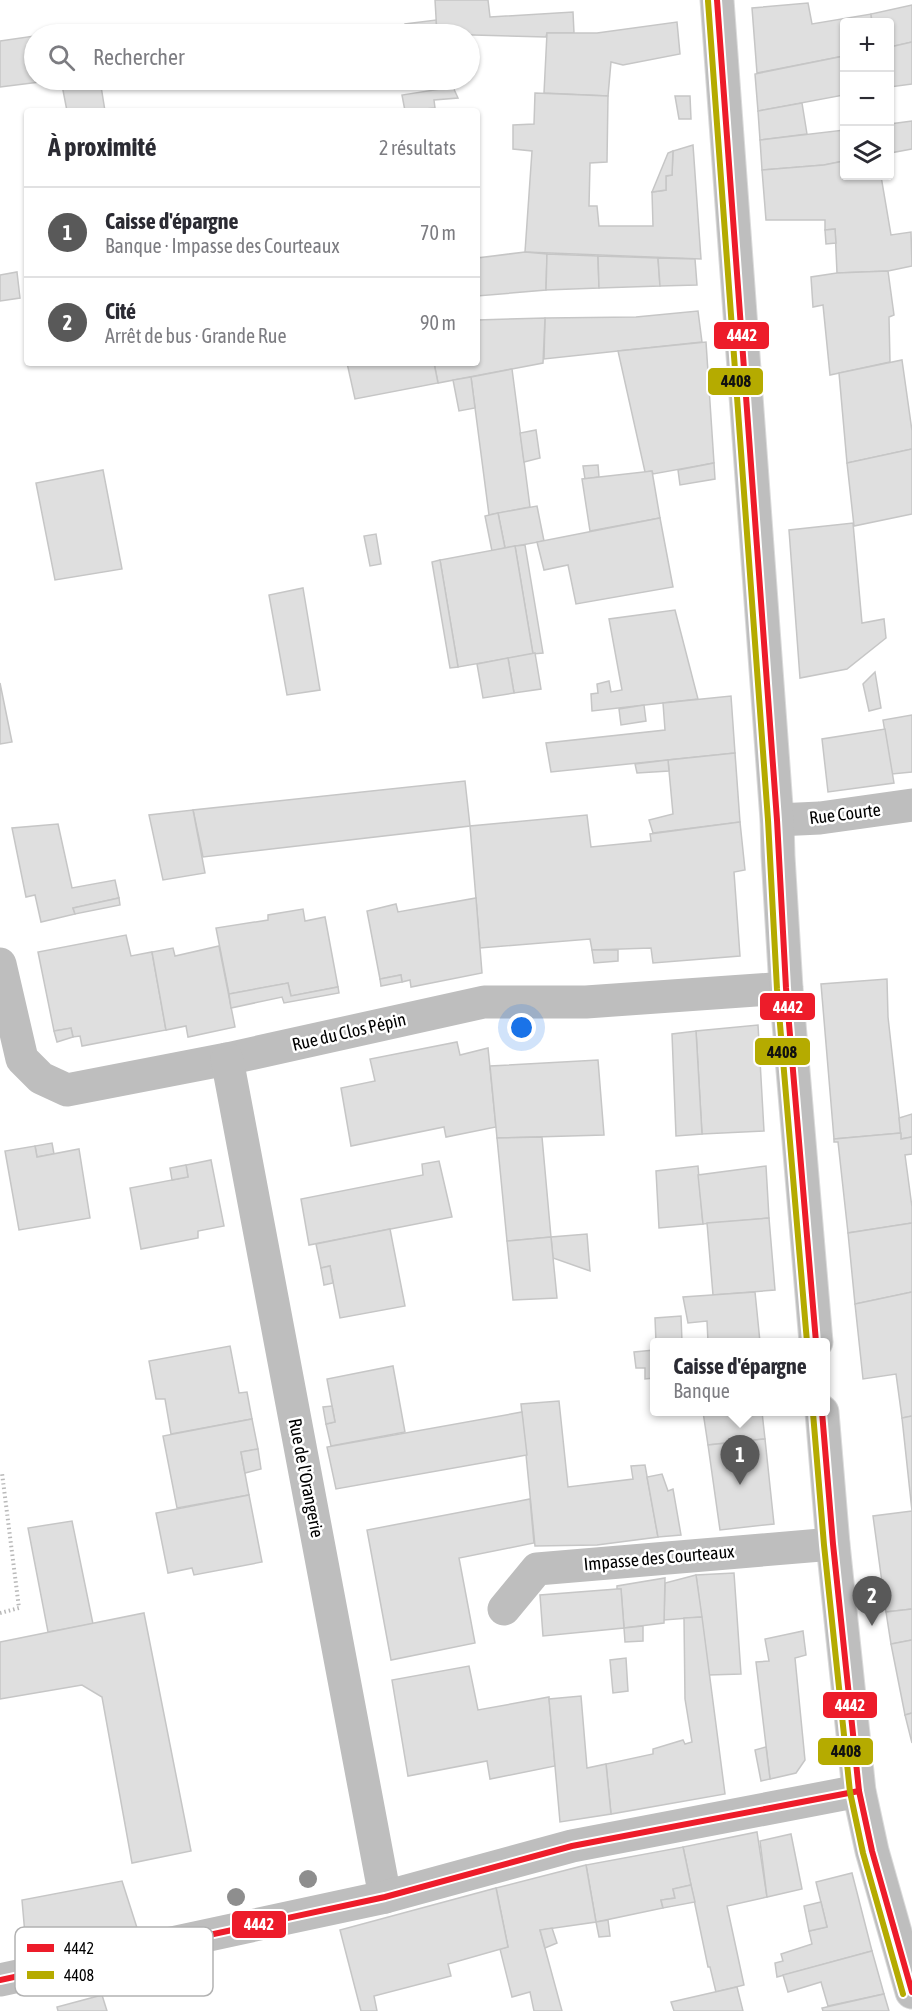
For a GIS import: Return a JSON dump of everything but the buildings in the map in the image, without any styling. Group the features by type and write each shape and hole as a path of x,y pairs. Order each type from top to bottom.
{"street":[{"path":"717,0 777,820 786,988 816,1338"},
{"name":"Rue Courte","path":"777,820 820,818 912,805"},
{"name":"Rue du Clos Pépin","path":"0,964 22,1059 41,1078 67,1090 227,1059 484,1002 586,1002 786,988"},
{"name":"Rue de l'Orangerie","path":"227,1059 385,1897"},
{"path":"822,1416 833,1544 860,1791 872,1851 912,1992"},
{"name":"Impasse des Courteaux","path":"504,1609 537,1569 833,1544"},
{"path":"213,1934 385,1897 572,1846 860,1791"},
{"path":"0,1980 15,1977"}],"path":[{"path":"0,1613 19,1608 2,1473"}],"transit line":[{"name":"4442","path":"717,0 777,820 786,988 816,1338"},
{"name":"4408","path":"708,1 768,820 777,989 807,1338"},
{"name":"4408","path":"813,1416 824,1545 850,1792 863,1853 903,1994"},
{"name":"4442","path":"822,1416 833,1544 859,1791 872,1851 912,1992"},
{"name":"4442","path":"213,1934 385,1897 572,1846 859,1791"},
{"name":"4442","path":"0,1980 15,1977"}],"place":[{"name":"Caisse d'épargne","path":"740,1485"},
{"name":"Cité","path":"872,1626"}]}
